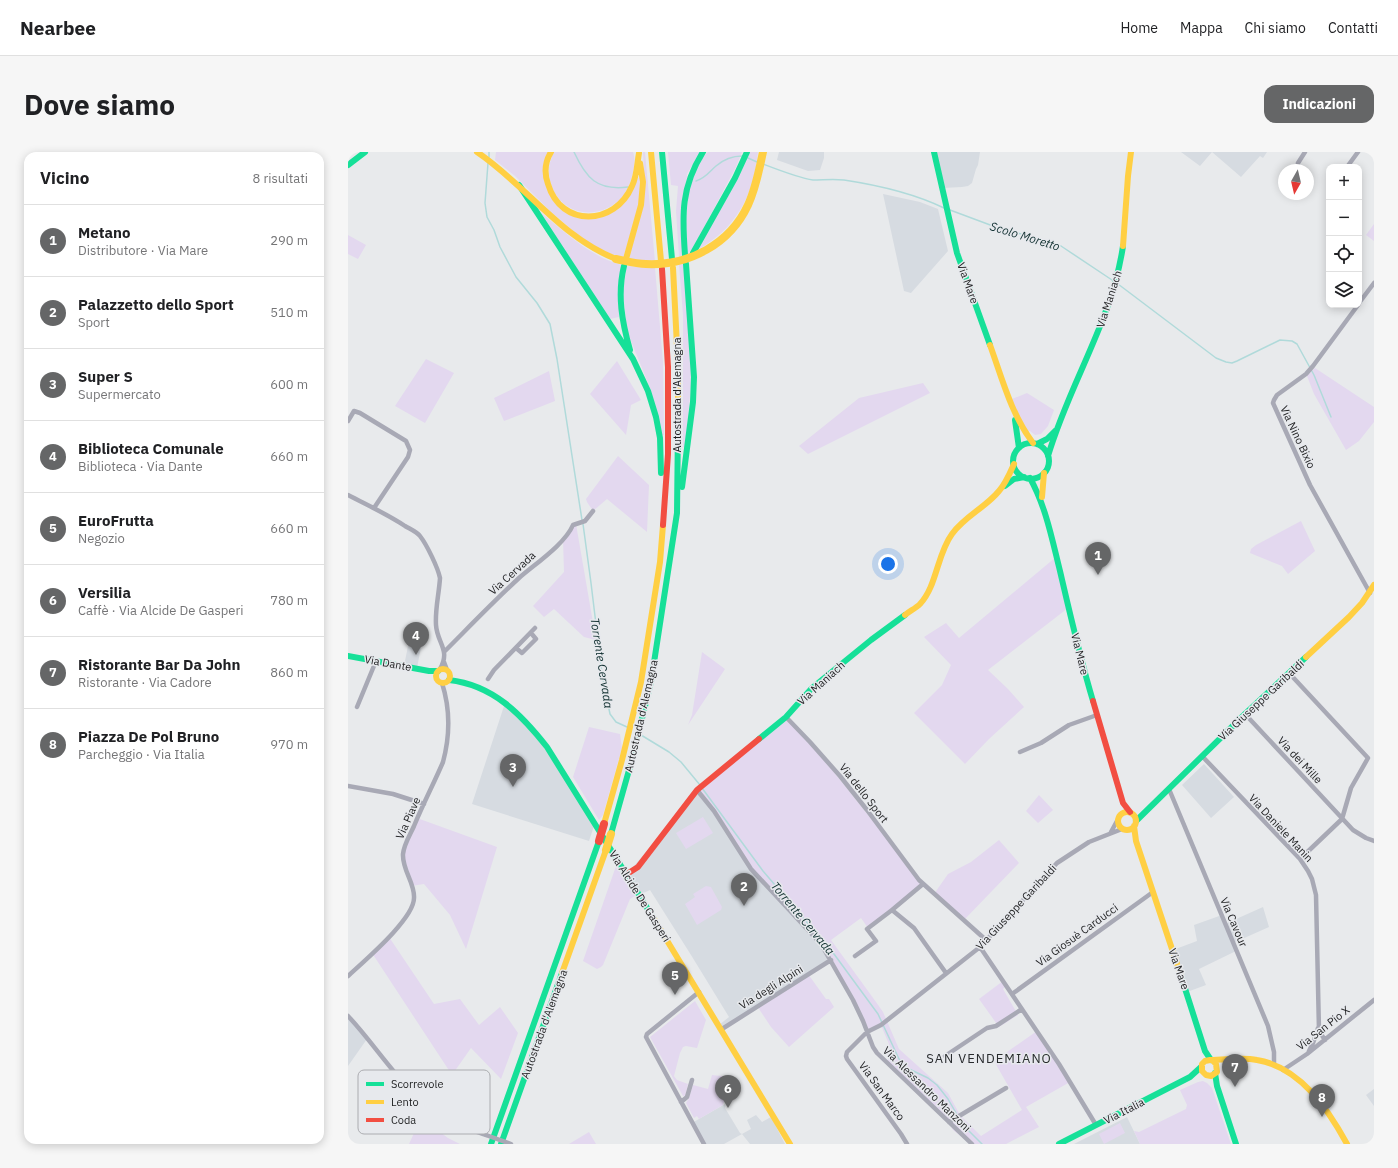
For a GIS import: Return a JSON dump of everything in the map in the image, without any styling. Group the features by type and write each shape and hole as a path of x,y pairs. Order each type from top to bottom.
{"main road":[{"path":"348,165 365,152"},
{"path":"551,152 546,163 545,172 550,193 557,203 565,210 576,216 587,218 599,216 611,211 618,207 626,197 635,180 639,153"},
{"name":"Autostrada d'Alemagna","path":"491,1144 575,911 604,824 624,753 641,682 653,608 660,562 668,454 668,367 662,265 651,152"},
{"name":"Autostrada d'Alemagna","path":"501,1144 606,850 633,756 653,667 677,513 678,366 673,264 662,152"},
{"path":"677,513 693,402 694,361 688,281 689,258 683,227 684,200 691,172 703,152"},
{"path":"689,258 702,232 735,178 747,152"},
{"path":"478,153 495,164 519,185 570,234 595,251 630,263 656,266 688,260 701,254 714,246 737,224 754,195 763,152"},
{"name":"Via Mare","path":"934,152 957,254 1013,410"},
{"name":"Via Maniach","path":"1048,456 1056,430 1100,328 1114,290 1124,237 1129,161 1131,152"},
{"path":"639,153 643,194 625,262 620,301 625,335 633,359 648,391 656,417 660,438 663,511"},
{"path":"519,185 633,359"},
{"path":"1013,410 1023,430 1035,444 1045,450 1048,456"},
{"path":"1013,410 1018,430 1019,448"},
{"name":"Via Maniach","path":"1035,444 1046,439 1056,430"},
{"path":"1014,464 1014,455 1019,448 1025,444 1035,444"},
{"name":"Via Mare","path":"1042,503 1042,487 1044,473 1048,464 1048,456"},
{"name":"Via Mare","path":"1014,464 1018,472 1027,477 1036,489 1042,503 1084,670 1122,803 1130,822 1198,1026 1207,1062"},
{"name":"Via Maniach","path":"1003,487 1014,464"},
{"path":"1027,477 1038,477 1044,473"},
{"name":"Via Maniach","path":"627,874 638,867 700,787 786,717 812,688 871,640 920,604 928,592 951,534 963,521 992,499 1003,487 1014,479 1027,477"},
{"name":"Via Giuseppe Garibaldi","path":"1130,822 1145,812 1245,714 1349,617 1370,593 1374,586"},
{"name":"Via Dante","path":"348,656 444,674"},
{"name":"Via Alcide De Gasperi","path":"444,674 479,687 494,696 512,708 536,732 555,759 627,874 722,1029 790,1144"},
{"name":"Via Mare","path":"1122,803 1119,826 1130,822"},
{"path":"1119,817 1127,811 1130,822"},
{"path":"1207,1062 1249,1059 1274,1064 1300,1083 1318,1100 1334,1119 1347,1144"},
{"name":"Via Italia","path":"1190,1077 1212,1074 1230,1060"},
{"path":"1207,1062 1216,1064 1212,1074 1236,1144"},
{"path":"1207,1062 1202,1072 1212,1074"},
{"name":"Via Italia","path":"1059,1144 1190,1077 1207,1062"}],"street":[{"name":"Via Maniach","path":"1126,152 1129,161"},
{"path":"1298,163 1305,152"},
{"path":"1349,164 1358,152"},
{"name":"Via Nino Bixio","path":"1362,299 1374,283"},
{"name":"Via Nino Bixio","path":"1355,308 1313,366 1306,374 1277,396 1274,400 1273,406 1310,485 1370,593"},
{"path":"348,420 354,411 360,413 406,442 410,450 408,457 374,508"},
{"name":"Via Piave","path":"348,495 397,520 420,537 439,572 440,578 436,625 444,652 445,692 448,722 448,741 443,762 403,854 414,898 410,911 397,929 348,976"},
{"name":"Via Cervada","path":"444,652 520,577 563,539 576,523 585,521 593,511"},
{"path":"488,679 494,670 535,628"},
{"path":"516,648 522,653 527,649 536,639 530,633"},
{"path":"357,707 376,661"},
{"path":"1289,673 1368,758 1351,788 1342,818 1300,859"},
{"name":"Via dei Mille","path":"1245,714 1356,833 1374,841"},
{"path":"1020,752 1041,742 1069,725 1097,715"},
{"name":"Via dello Sport","path":"786,717 840,776 923,884 986,940"},
{"name":"Via Daniele Manin","path":"1202,756 1300,859 1310,875 1316,895 1319,1023 1320,1031 1325,1040"},
{"path":"348,786 393,794 424,804"},
{"name":"Via Alessandro Manzoni","path":"700,787 751,869 821,944 853,1000 877,1053 972,1144"},
{"name":"Via Cavour","path":"1169,789 1268,1026 1274,1052 1274,1064"},
{"path":"1111,832 1119,817"},
{"name":"Via Giuseppe Garibaldi","path":"867,1032 879,1026 980,947 1057,863 1089,842 1130,822"},
{"path":"855,956 876,941 867,929 923,884"},
{"name":"Via Giosuè Carducci","path":"1012,994 1153,892"},
{"path":"892,910 914,928 946,973"},
{"path":"980,947 1059,1064 1096,1125"},
{"name":"Via degli Alpini","path":"722,1029 831,960"},
{"path":"699,992 646,1037 704,1144"},
{"name":"Via San Pio X","path":"1283,1070 1320,1044 1374,1000"},
{"path":"945,1056 987,1028 996,1026 1022,1009"},
{"path":"348,1016 394,1070"},
{"name":"Via Daniele Manin","path":"1307,1054 1317,1034 1319,1023"},
{"name":"Via San Marco","path":"867,1032 848,1052 846,1056 847,1059 902,1134 907,1144"},
{"path":"1317,1034 1316,1039 1320,1044"},
{"path":"681,1102 687,1097 692,1080"},
{"path":"949,1122 1006,1088"},
{"path":"483,1134 511,1144"}],"shaded area":[{"path":"496,152 548,152 544,178 567,212 605,215 640,176 639,204 623,259 589,244 551,212 515,176 495,160"},
{"path":"553,152 633,152 634,167 632,176 625,192 615,204 602,210 588,212 574,210 562,202 553,190 549,170"},
{"path":"643,152 645,152 655,262 628,260 644,170"},
{"path":"668,152 700,152 687,174 683,256 679,257 676,211 678,186 671,185"},
{"path":"708,152 742,152 736,167 690,254 687,255 686,224 688,187 703,157"},
{"path":"749,152 758,152 756,168 741,209 722,232 711,242 697,250"},
{"path":"779,152 824,152 824,158 820,170 808,171 777,160"},
{"path":"936,152 980,152 978,165 972,183 968,186 943,188"},
{"path":"1181,152 1212,152 1200,166"},
{"path":"1212,152 1267,152 1263,158 1260,156 1241,177"},
{"path":"883,194 920,202 938,209 948,251 911,293 904,291"},
{"path":"539,211 588,250 622,265 619,317 610,319"},
{"path":"1374,224 1374,241 1366,235"},
{"path":"348,235 366,245 358,259 348,254"},
{"path":"684,263 692,375 685,448 683,447 683,315 679,264"},
{"path":"627,266 655,268 663,362 664,435 662,435 650,388 627,331 623,291"},
{"path":"426,359 454,373 425,423 395,406"},
{"path":"617,361 641,400 631,405 626,435 590,394"},
{"path":"1315,368 1374,407 1374,422 1359,441 1346,450 1314,394 1307,376"},
{"path":"549,371 555,401 504,421 494,398"},
{"path":"923,383 930,393 808,454 799,446 859,398"},
{"path":"1027,393 1054,410 1048,426 1041,434 1035,435 1030,431 1027,432 1019,419 1012,399"},
{"path":"618,456 649,485 647,532 607,499 593,511 587,502 586,499"},
{"path":"1301,521 1315,551 1288,574 1282,566 1250,553 1251,549 1256,545"},
{"path":"576,524 596,640 584,637 554,609 544,617 533,606 564,572 563,539"},
{"path":"1056,557 1068,608 988,670 1024,707 989,739 965,764 914,713 942,685 951,665 924,637 946,623 959,638"},
{"path":"409,641 421,647 417,668 404,666"},
{"path":"702,652 725,669 688,725 692,715"},
{"path":"505,703 528,724 595,823 589,841 472,804"},
{"path":"786,717 810,742 923,884 868,928 861,918 831,940 883,1012 899,1049 948,1093 960,1115 981,1136 1022,1110 994,1061 1037,1031 1070,1082 1026,1107 1039,1127 1006,1144 971,1144 953,1130 949,1122 886,1062 893,1054 881,1025 867,1032 863,1021 821,944 751,869 697,790"},
{"path":"589,727 620,734 622,748 603,815 599,820 573,777"},
{"path":"1204,764 1234,797 1211,818 1182,785"},
{"path":"697,790 812,933 831,960 722,1029 719,1025 729,1017 691,955 650,890 639,895 627,874 679,814"},
{"path":"1039,795 1053,810 1038,823 1026,811"},
{"path":"703,817 713,833 686,849 676,833"},
{"path":"417,818 497,847 466,949 450,915 424,884 411,886 403,854"},
{"path":"999,840 1019,863 964,920 934,894 948,874 971,862"},
{"path":"616,866 635,896 630,899 603,965 597,969 583,961"},
{"path":"706,886 711,887 722,907 721,910 697,925 685,904 695,897 693,894"},
{"path":"1263,907 1269,927 1233,943 1236,951 1199,969 1206,985 1187,992 1173,950 1197,941 1194,925 1222,915 1225,924"},
{"path":"389,937 434,1004 460,999 479,1025 500,1007 518,1033 501,1079 471,1048 456,1070 449,1070 372,953"},
{"path":"808,974 826,999 829,999 834,1007 789,1047 771,1027 757,1006"},
{"path":"1003,981 1007,985 1003,989 1018,1015 999,1027 979,999"},
{"path":"695,1001 706,1020 697,1048 686,1046 683,1047 680,1053 674,1076 677,1080 688,1084 685,1096 683,1096 650,1037"},
{"path":"348,1016 367,1039 348,1066"},
{"path":"712,1075 730,1077 723,1105 699,1119 697,1116 694,1118 686,1103 693,1085 708,1089"},
{"path":"1203,1081 1212,1088 1231,1144 1140,1144 1134,1131 1139,1132 1186,1109 1187,1105 1180,1090"},
{"path":"1374,1089 1374,1106 1366,1095"},
{"path":"725,1104 725,1108 742,1134 724,1144 704,1144 692,1123"},
{"path":"756,1115 762,1122 771,1117 785,1144 750,1144 742,1134 751,1129 747,1120"},
{"path":"1127,1117 1140,1144 1074,1144"},
{"path":"1120,1123 1125,1133 1104,1144 1099,1134"},
{"path":"589,1132 596,1144 569,1144"},
{"path":"414,1134 443,1134 460,1144 409,1144"}],"waterway":[{"name":"Torrente Cervada","path":"489,152 489,157"},
{"name":"Scolo Moretto","path":"574,152 588,176 600,185 617,188 628,187"},
{"name":"Scolo Moretto","path":"696,181 705,177 722,162 742,156"},
{"name":"Scolo Moretto","path":"748,158 757,162"},
{"name":"Torrente Cervada","path":"488,163 485,203 487,217 494,230 500,247 516,277 537,303 550,324 557,359 582,520"},
{"name":"Scolo Moretto","path":"763,164 807,179 844,180 882,187 920,198 944,208"},
{"name":"Scolo Moretto","path":"950,210 1009,232 1022,234 1061,246 1115,282"},
{"name":"Scolo Moretto","path":"1118,284 1216,358 1226,362 1232,363 1237,361 1280,340 1292,341 1297,344 1314,375 1331,417"},
{"name":"Torrente Cervada","path":"583,524 602,674 610,714 616,722 627,727"},
{"name":"Torrente Cervada","path":"641,735 669,752 681,762 700,785"},
{"name":"Torrente Cervada","path":"702,788 763,871 834,954 878,1014 899,1059 907,1068 928,1078 937,1085 948,1099 963,1125 982,1144"}],"traffic: fast":[{"path":"348,165 365,152"},
{"path":"662,152 672,259"},
{"path":"685,255 683,227 687,189 690,177 703,152"},
{"path":"693,253 735,178 747,152"},
{"path":"934,152 957,253 990,345"},
{"path":"519,185 633,359 648,391 656,417 660,438 661,473"},
{"path":"1048,456 1067,403 1110,300 1123,246"},
{"path":"682,487 693,402 694,377 686,264"},
{"path":"624,266 621,287 621,308 630,350"},
{"path":"1015,420 1019,448"},
{"path":"611,834 631,763 651,682 677,513 678,425"},
{"path":"1037,444 1047,439 1055,431"},
{"path":"1031,443 1041,446 1046,451 1049,461 1046,471 1041,476 1031,479 1021,476 1016,471 1013,461 1016,451 1021,446 1031,443"},
{"path":"1005,486 1014,479 1024,477"},
{"path":"1030,478 1036,489 1048,523 1079,652 1093,701"},
{"path":"759,739 786,717 812,688 871,640 905,615"},
{"path":"348,656 429,671 438,671"},
{"path":"1136,821 1245,714 1306,657"},
{"path":"449,680 465,683 492,695 505,703 527,723 547,747 654,919"},
{"path":"491,1144 599,841"},
{"path":"501,1144 562,973"},
{"path":"1181,976 1205,1051 1211,1060"},
{"path":"1059,1144 1190,1077 1201,1067"},
{"path":"1215,1073 1217,1086 1236,1144"}],"traffic: slow":[{"path":"477,152 495,165 544,210 578,238 616,259"},
{"path":"551,152 547,160 546,172 548,184 555,198 564,208 576,215 588,216 601,215 614,209 624,199 634,182 639,153"},
{"path":"651,152 661,261"},
{"path":"616,259 635,263 662,264 678,261 692,256 706,250 719,241 731,231 740,219 751,199 763,152"},
{"path":"1123,246 1131,152"},
{"path":"626,259 641,205 643,182 640,163"},
{"path":"673,268 678,366 678,425"},
{"path":"990,345 1013,408 1025,432 1033,443"},
{"path":"905,615 920,604 926,597 934,579 943,551 952,534 963,522 999,491 1006,481 1014,464"},
{"path":"1042,497 1044,473"},
{"path":"604,824 622,760 641,682 660,562 663,525"},
{"path":"1306,657 1349,617 1362,603 1374,585"},
{"path":"440,669 446,669 450,673 450,676 450,679 446,683 440,683 436,679 436,673 440,669"},
{"path":"1123,812 1131,812 1136,817 1136,821 1134,828 1131,830 1123,830 1118,825 1118,817 1123,812"},
{"path":"1134,826 1136,841 1181,976"},
{"path":"606,850 611,834"},
{"path":"562,973 606,850"},
{"path":"654,919 790,1144"},
{"path":"1213,1061 1216,1064 1217,1072 1211,1076 1206,1075 1202,1071 1202,1064 1205,1061 1210,1060 1251,1059 1272,1064 1287,1071 1299,1080 1322,1104 1347,1144"}],"traffic: jam":[{"path":"662,269 668,367 668,454 663,525"},
{"path":"1093,701 1123,803 1130,812"},
{"path":"627,874 638,867 697,790 759,739"},
{"path":"599,841 604,824"}],"place":[{"name":"Metano","path":"1098,575"},
{"name":"Biblioteca Comunale","path":"416,655"},
{"name":"Super S","path":"513,787"},
{"name":"Palazzetto dello Sport","path":"744,906"},
{"name":"EuroFrutta","path":"675,995"},
{"name":"Ristorante Bar Da John","path":"1235,1087"},
{"name":"Versilia","path":"728,1108"},
{"name":"Piazza De Pol Bruno","path":"1322,1117"}],"district":[{"name":"SAN VENDEMIANO","path":"989,1058"}]}
